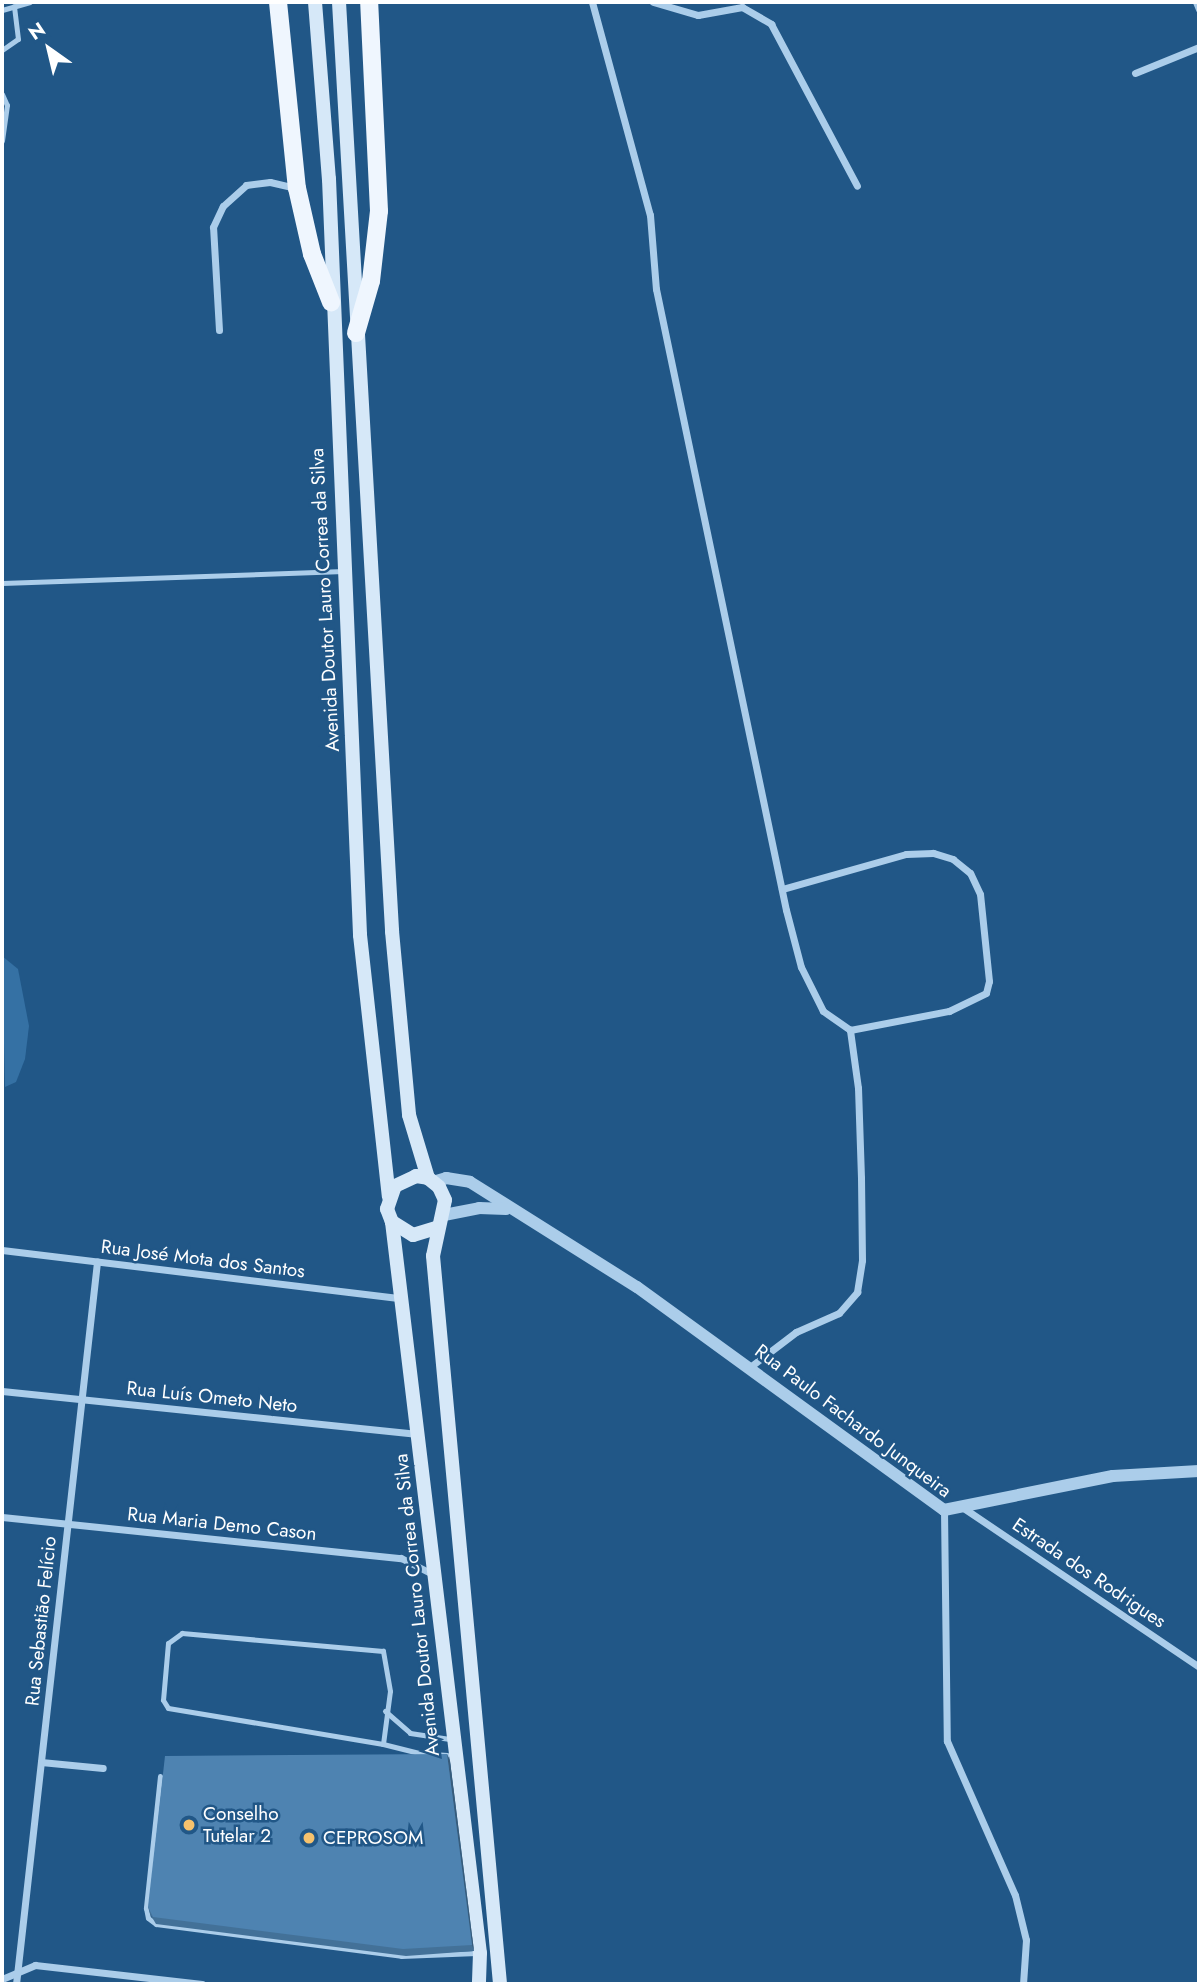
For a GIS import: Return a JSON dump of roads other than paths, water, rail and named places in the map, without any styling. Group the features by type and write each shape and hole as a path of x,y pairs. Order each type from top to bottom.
{"main road":[{"path":"278,2 298,188 313,254 331,302"},
{"path":"339,2 354,219 356,332 392,931 409,1115 430,1180 445,1200 433,1256 500,1984"},
{"path":"356,332 371,281 379,211 369,2"},
{"name":"Avenida Doutor Lauro Correa da Silva","path":"315,4 329,178 331,302 360,935 389,1196"},
{"path":"430,1180 404,1179 389,1196 392,1222 413,1235 440,1221"},
{"name":"Avenida Doutor Lauro Correa da Silva","path":"392,1222 435,1576 450,1739 480,1953 479,1984"}],"street":[{"path":"592,2 650,215 656,289 782,889 812,993 830,1018 850,1030 949,1011 986,993 989,981 975,883 953,859 933,853 906,854 782,889"},
{"path":"653,2 698,15 744,4 771,24 857,186"},
{"path":"1196,2 1199,9"},
{"path":"1135,73 1199,47"},
{"path":"219,330 213,227 223,206 246,185 270,182 298,188"},
{"path":"750,1367 806,1326 839,1313 857,1292 862,1259 861,1178 858,1078 850,1030"},
{"name":"Rua Paulo Fachardo Junqueira","path":"430,1180 446,1178 470,1182 507,1209 637,1287 944,1510 947,1741 1015,1895 1026,1940 1023,1984"},
{"path":"440,1221 479,1208 507,1209"},
{"name":"Rua José Mota dos Santos","path":"2,1250 400,1298"},
{"name":"Rua Sebastião Felício","path":"16,1984 97,1262"},
{"name":"Rua Luís Ometo Neto","path":"2,1391 418,1434"},
{"path":"944,1510 1113,1476 1199,1471"},
{"name":"Estrada dos Rodrigues","path":"962,1506 1199,1667"},
{"name":"Rua Maria Demo Cason","path":"2,1517 401,1558 435,1576"},
{"path":"41,1762 103,1768"},
{"path":"2,1979 35,1965 202,1984"}],"lane":[{"path":"2,10 30,2"},
{"path":"2,50 18,40 14,6"},
{"path":"2,94 7,105 2,141"},
{"path":"2,583 344,572"},
{"path":"383,1744 385,1711 390,1690 383,1651 182,1633 168,1643 163,1700 168,1708 383,1744 419,1753 453,1755"},
{"path":"385,1711 410,1733 450,1739"},
{"path":"419,1753 420,1764"},
{"path":"160,1776 148,1918 156,1924 401,1956 480,1953"},
{"path":"401,1956 404,1943"}],"place":[{"name":"Conselho Tutelar 2","path":"189,1825"},
{"name":"CEPROSOM","path":"309,1838"}]}
